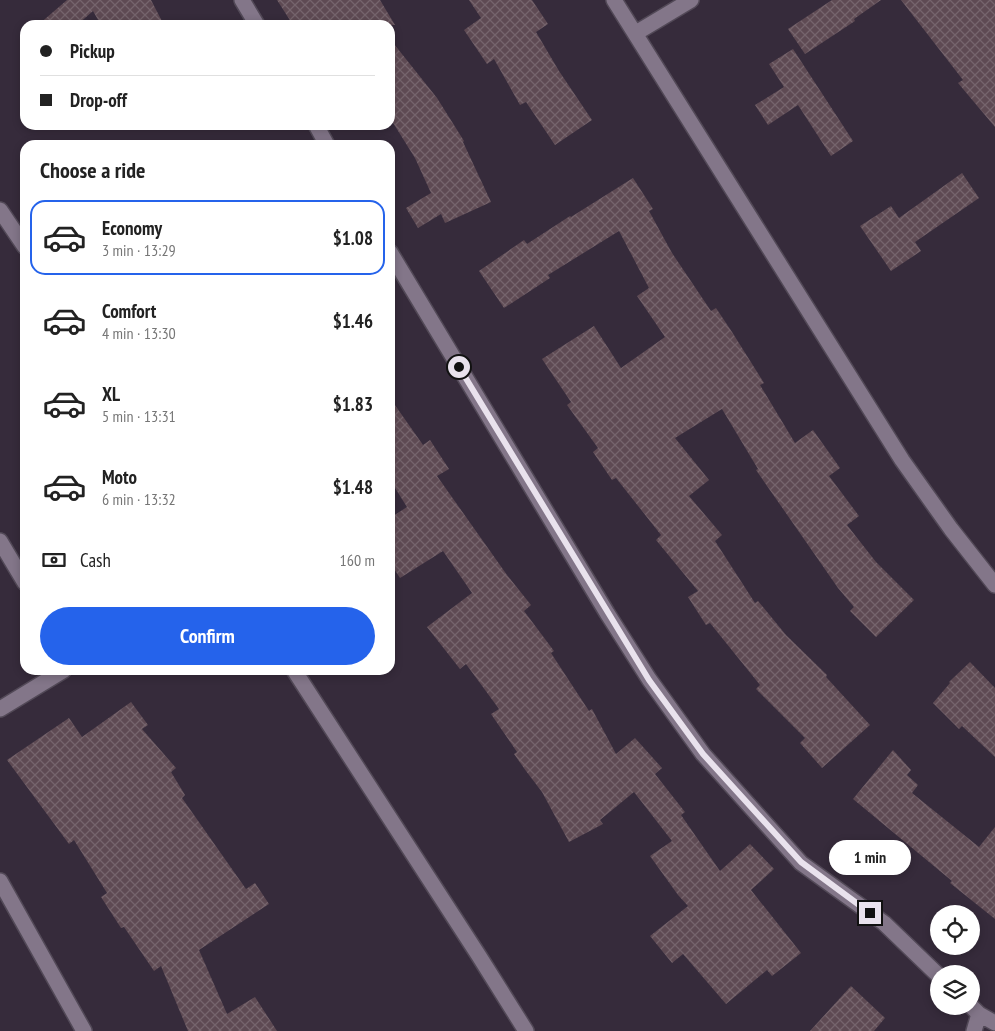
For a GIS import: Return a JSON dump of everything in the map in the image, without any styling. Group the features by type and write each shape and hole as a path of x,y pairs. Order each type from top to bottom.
{"street":[{"path":"242,0 254,20"},
{"path":"614,0 902,460 951,529 995,582"},
{"path":"636,33 690,0"},
{"path":"0,210 20,240"},
{"path":"395,260 607,613 649,680 703,754 801,862 884,923 930,967"},
{"path":"0,541 20,575"},
{"path":"0,709 56,675"},
{"path":"297,675 526,1031"},
{"path":"0,881 84,1031"},
{"path":"980,1013 995,1022"},
{"path":"974,1031 975,1015"}],"building":[{"path":"67,0 151,0 161,20 98,20 93,11 83,20 44,20"},
{"path":"277,0 380,0 392,20 290,20"},
{"path":"469,0 532,0 548,24 536,32 559,71 592,120 555,145 526,102 520,105 494,59 487,64 464,30 481,18"},
{"path":"832,0 881,0 854,19 855,21 805,54 788,29"},
{"path":"901,0 995,0 995,127 958,83 963,80"},
{"path":"395,45 437,98 464,141 491,202 445,223 441,214 418,228 406,208 431,193 415,158 395,126"},
{"path":"793,49 853,141 831,156 798,105 768,125 755,105 784,87 769,64"},
{"path":"962,173 979,198 915,242 921,251 891,271 860,226 891,206 899,218"},
{"path":"633,178 653,209 649,211 672,253 711,311 716,308 732,332 764,383 760,385 795,443 813,430 840,468 829,476 859,516 847,525 876,562 914,600 876,637 850,611 854,607 838,588 756,470 758,469 722,409 675,438 709,480 689,496 722,535 715,541 755,603 758,601 786,635 827,675 826,677 870,725 822,768 800,743 805,738 756,689 760,685 710,623 706,625 688,597 698,591 656,540 661,535 616,478 612,480 593,452 598,448 567,405 571,402 542,359 594,326 621,368 665,337 637,296 649,288 619,231 548,275 550,278 504,308 479,271 524,240 527,244"},
{"path":"395,405 423,445 430,440 449,469 437,476 507,575 531,605 524,611 554,651 551,653 589,711 592,709 616,754 635,738 662,768 655,774 685,812 681,815 720,871 750,844 774,869 751,890 801,953 772,976 767,970 726,1004 683,954 672,963 650,936 688,906 650,856 672,841 634,792 600,820 603,824 569,842 542,792 514,754 517,752 491,714 499,709 466,664 460,669 427,627 472,593 443,551 400,578 395,570 395,515 407,507 395,488"},
{"path":"970,662 995,688 995,757 962,726 959,729 933,703 949,682"},
{"path":"131,702 148,725 142,729 176,768 171,772 185,795 182,798 246,889 255,883 269,904 199,950 227,1014 255,997 277,1031 188,1031 161,966 154,971 124,927 121,928 101,897 107,893 74,840 69,844 7,760 69,718 82,737"},
{"path":"893,750 911,770 907,775 918,785 912,793 979,847 995,827 995,919 980,905 950,883 952,881 853,799"},
{"path":"851,986 885,1018 874,1031 810,1031"}],"route":[{"path":"459,367 649,680 703,754 801,862 870,913"}]}
